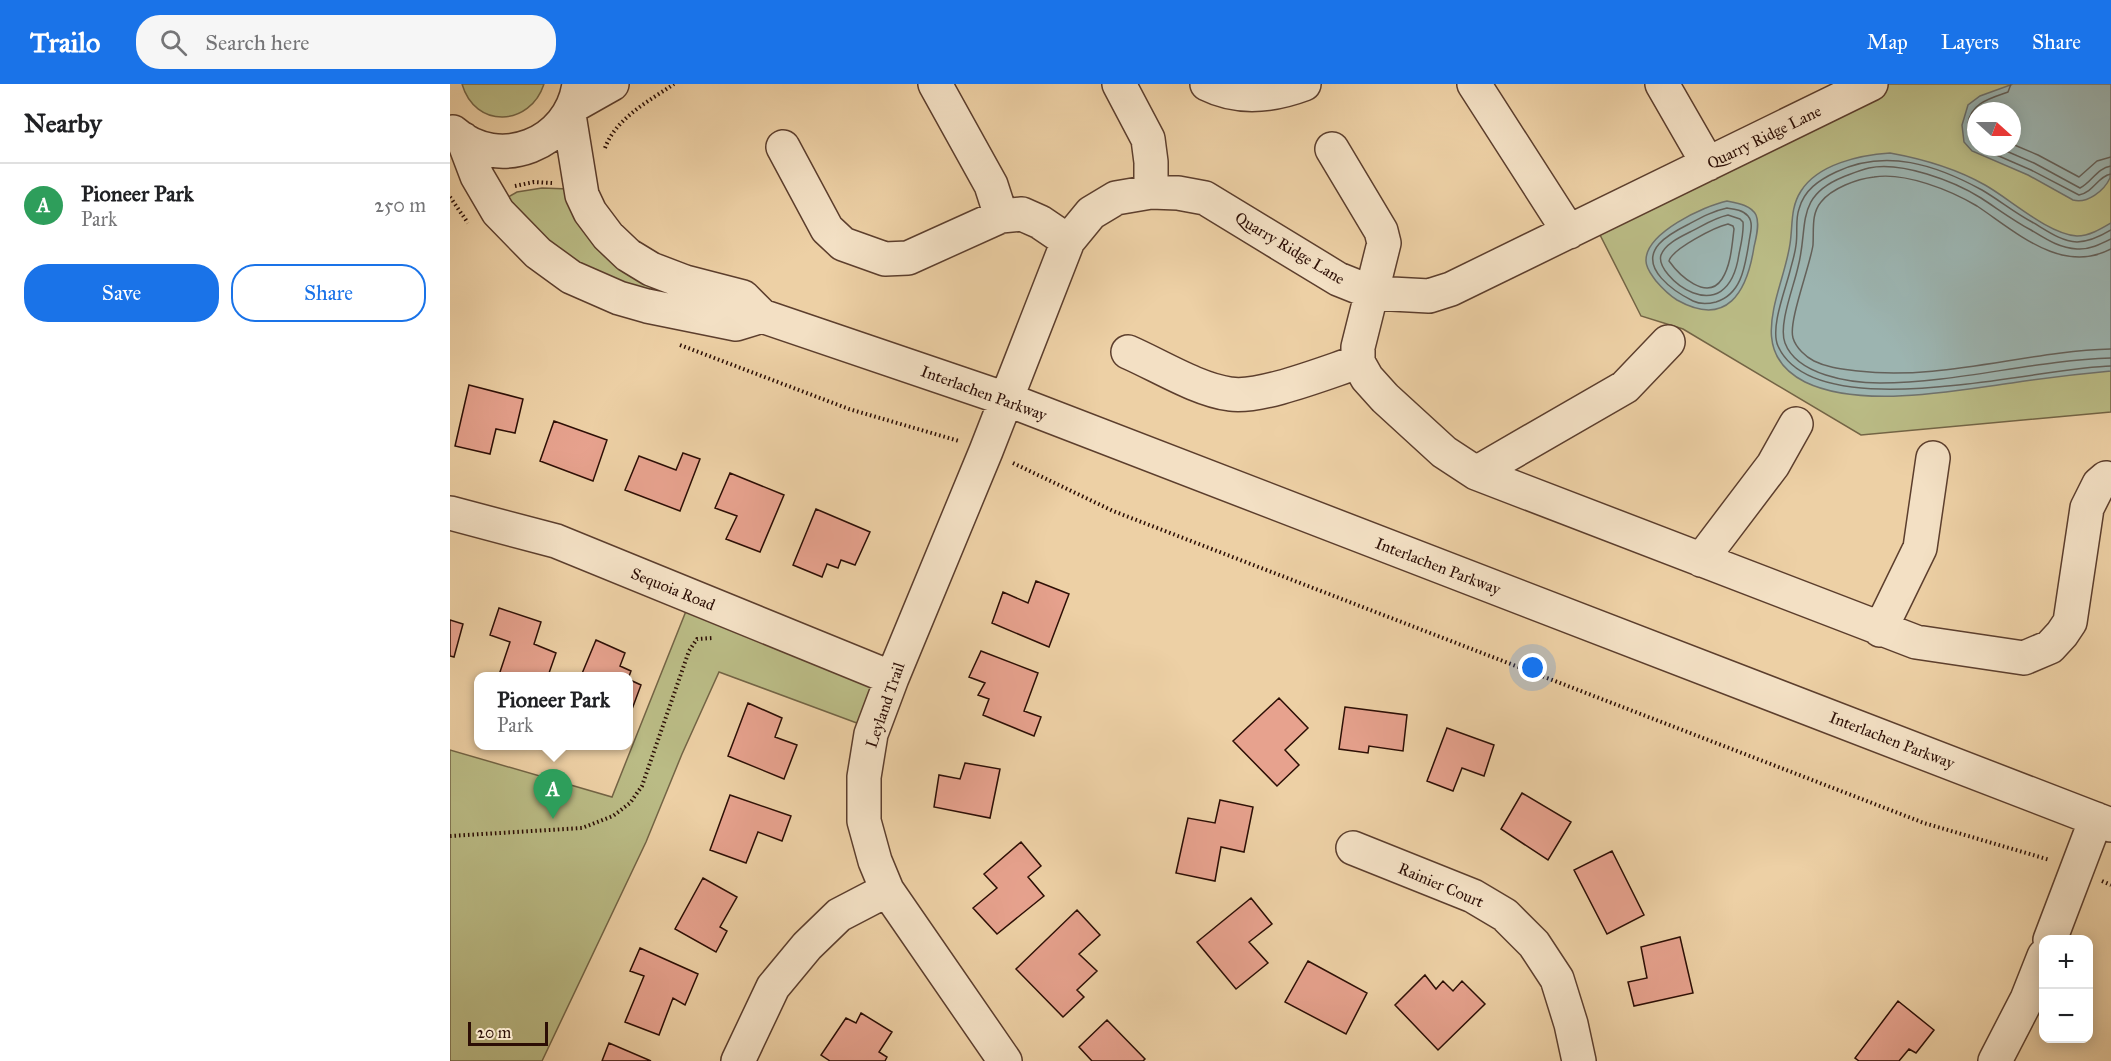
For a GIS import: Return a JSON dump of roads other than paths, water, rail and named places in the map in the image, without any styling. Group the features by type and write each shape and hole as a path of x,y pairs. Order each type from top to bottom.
{"street":[{"path":"453,131 477,147 493,151 525,149 553,134 574,102 612,84"},
{"path":"935,84 991,185 1001,216"},
{"path":"1119,84 1148,140 1151,192"},
{"path":"1207,84 1221,91 1245,95 1269,95 1304,84"},
{"path":"1474,84 1569,232"},
{"path":"1662,84 1708,164"},
{"name":"Quarry Ridge Lane","path":"1006,399 1068,241 1091,213 1116,198 1151,192 1178,193 1205,198 1338,279 1373,293 1429,296 1451,289 1708,164 1856,87"},
{"name":"Interlachen Parkway","path":"574,102 579,181 593,217 602,230 628,255 671,278 743,297 762,316 1006,399 2103,822"},
{"path":"453,131 477,176 478,212 513,229 538,253 572,277 603,293 636,304 736,324 762,316"},
{"path":"783,147 827,229 843,244 885,259 908,258 1001,216 1022,214 1040,222 1068,241"},
{"path":"1332,149 1381,231 1384,243 1358,347 1358,362 1367,378 1385,398 1444,452 1476,473 1880,630 1916,642 2024,658 2050,647 2070,621 2087,508 2099,484 2106,478"},
{"path":"1476,473 1625,387 1668,342"},
{"path":"1128,352 1207,388 1231,394 1259,393 1358,362"},
{"name":"Leyland Trail","path":"1005,1061 887,890 874,861 864,821 864,777 871,734 892,678 1006,399"},
{"path":"1701,560 1773,465 1796,424"},
{"path":"1880,630 1920,548 1933,458"},
{"name":"Sequoia Road","path":"450,513 556,541 892,678"},
{"path":"2052,935 2077,870 2103,822"},
{"name":"Rainier Court","path":"1353,848 1473,896 1505,915 1534,944 1557,979 1571,1024 1579,1061"},
{"path":"738,1061 772,987 807,946 838,915 887,890"},
{"path":"1995,1061 2027,999 2039,967"}],"water":[{"path":"2013,84 2111,84 2110,178 2099,192 2078,201 2028,175 1984,156 2021,156 2021,102 1972,102 1980,96"},
{"path":"1967,108 1967,145 1964,142 1962,125"},
{"path":"1890,153 1927,161 1962,174 1985,185 2042,223 2066,234 2086,235 2111,223 2111,371 1935,393 1879,396 1853,395 1828,390 1805,382 1787,369 1776,354 1772,337 1772,319 1790,244 1793,210 1797,197 1808,182 1829,168 1853,159"},
{"path":"1727,201 1747,207 1756,215 1758,223 1751,263 1740,291 1732,301 1709,310 1694,308 1674,298 1656,281 1646,264 1648,251 1665,231 1678,222"}],"place":[{"name":"Pioneer Park","path":"553,819"}]}
